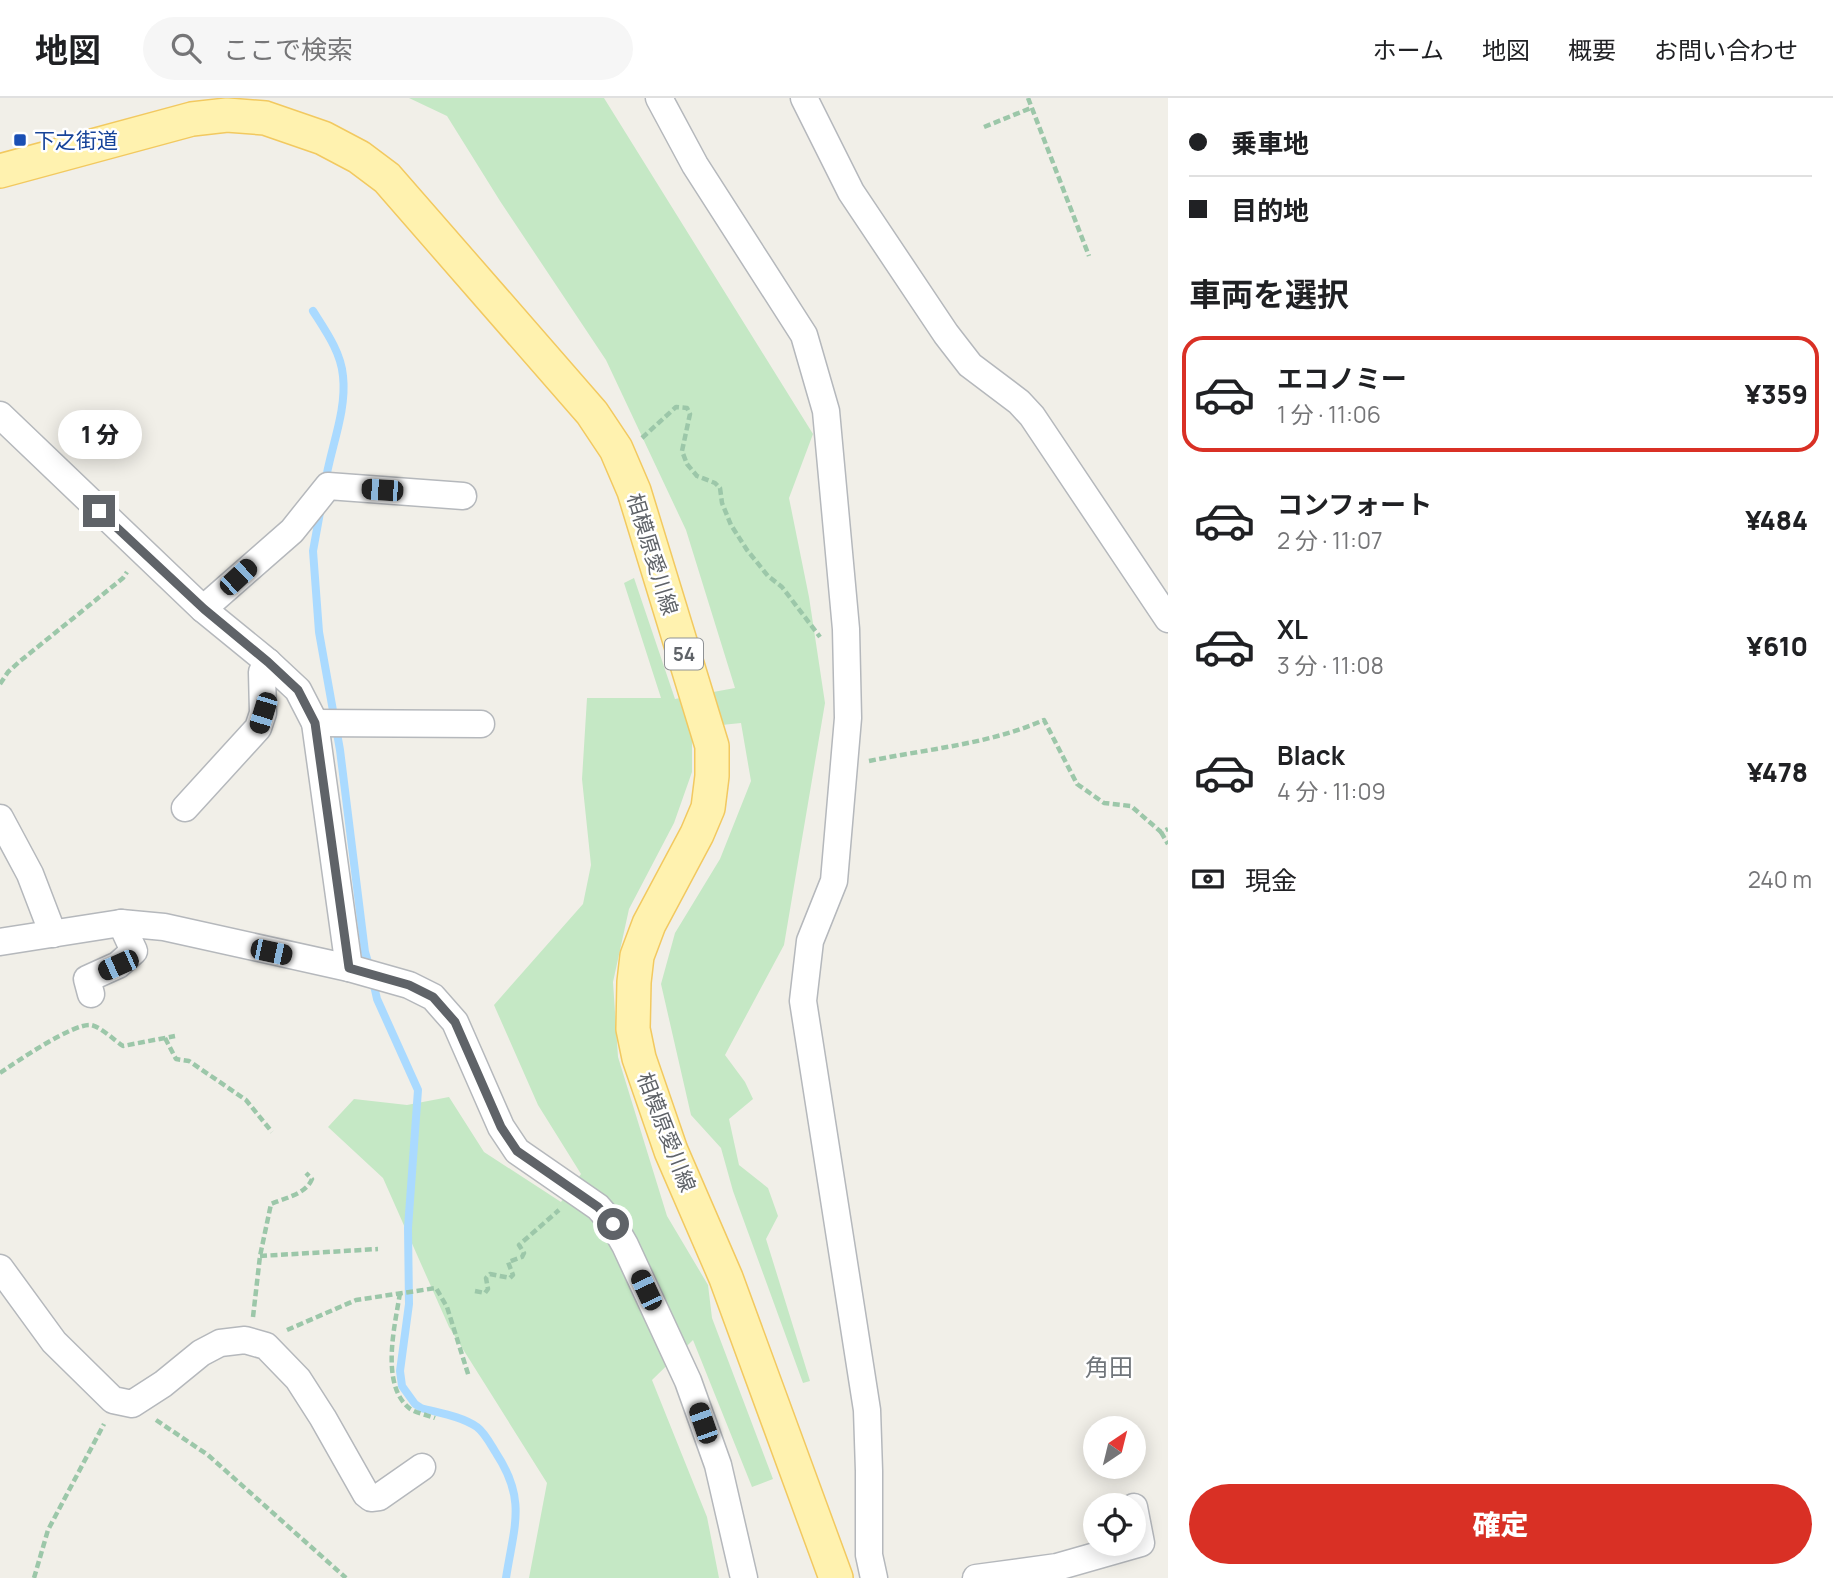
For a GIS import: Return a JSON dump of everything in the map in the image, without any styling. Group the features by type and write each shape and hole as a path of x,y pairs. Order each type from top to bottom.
{"main road":[{"name":"相模原愛川線","path":"0,171 192,119 215,116 265,118 323,138 359,158 387,178 592,413 618,455 634,491 712,746 708,808 649,924 637,956 633,1028 639,1058 671,1151 726,1278 836,1578"}],"street":[{"path":"659,98 695,165 804,335 826,411 848,668 848,718 834,881 810,941 803,1001 867,1410 869,1555 874,1578"},
{"path":"804,98 851,192 946,334 970,365 1019,402 1031,416 1168,620"},
{"path":"0,415 204,609 298,690 315,723 349,968"},
{"path":"204,609 292,531 328,486 463,496"},
{"path":"185,808 258,728 263,713 262,672 268,662"},
{"path":"315,723 481,724"},
{"path":"0,818 30,874 53,934"},
{"path":"91,994 87,979 118,965 134,951 121,923"},
{"path":"0,942 121,923 164,927 349,968 409,985 433,997 455,1022 501,1127 517,1151 598,1207 619,1235 688,1381 718,1465 744,1578"},
{"path":"0,1268 54,1342 123,1402 220,1343 245,1340 267,1346 298,1379 366,1494 371,1498 379,1497 422,1467"},
{"path":"976,1578 1025,1575 1097,1556"}],"path":[{"path":"1028,98 1089,256"},
{"path":"984,127 1031,107"},
{"path":"618,455 650,432 676,407 687,408 690,414 682,451 687,464 697,477 715,483 720,488 722,503 731,525 747,550 768,576 782,587 818,636 829,645 840,663 848,668"},
{"path":"0,684 19,662 123,578 139,549"},
{"path":"844,765 964,743 1022,729 1044,720 1077,784 1104,803 1131,806 1161,832 1168,844"},
{"path":"1161,832 1168,829"},
{"path":"0,1073 40,1046 83,1026 93,1025 123,1046 174,1036"},
{"path":"165,1038 176,1059 189,1061 246,1100 272,1132"},
{"path":"306,1173 312,1179 303,1191 271,1204 260,1256 251,1333 258,1343 356,1300 436,1288 447,1307 469,1377"},
{"path":"475,1291 485,1293 488,1289 486,1278 490,1274 510,1278 513,1275 508,1262 522,1257 524,1253 519,1245 577,1192"},
{"path":"260,1256 378,1249"},
{"path":"400,1293 393,1337 392,1383 409,1408 435,1418"},
{"path":"34,1578 48,1530 100,1433 123,1402 208,1455 346,1578"}],"green space":[{"path":"409,98 604,98 813,434 789,498 809,597 825,703 784,945 725,1055 745,1082 753,1099 729,1119 739,1165 768,1188 778,1216 766,1239 810,1381 803,1383 733,1191 721,1148 691,1115 661,984 675,933 720,859 751,781 741,723 692,728 692,772 674,823 629,909 613,982 618,1057 667,1216 708,1285 712,1318 773,1479 752,1487 693,1340 652,1380 707,1517 719,1578 529,1578 547,1483 449,1327 383,1178 328,1127 354,1099 407,1105 449,1097 484,1152 561,1202 581,1174 538,1105 494,1005 583,904 591,865 582,779 587,698 661,698 624,583 634,578 675,699 735,688 686,530 606,360 447,116"}],"waterway":[{"path":"313,311 336,350 342,367 344,390 325,484"},
{"path":"321,507 313,551 319,632 340,750 365,952 370,969"},
{"path":"373,981 377,999 418,1090 408,1228 409,1304 400,1371 402,1386 421,1408 457,1417 477,1427 488,1439 506,1470 512,1485 516,1514 506,1578"}],"place":[{"name":"下之街道","path":"20,140"}],"district":[{"name":"角田","path":"1109,1366"}],"route":[{"path":"99,511 204,609 298,690 315,723 349,968 409,985 433,997 455,1022 501,1127 517,1151 598,1207 613,1224"}]}
